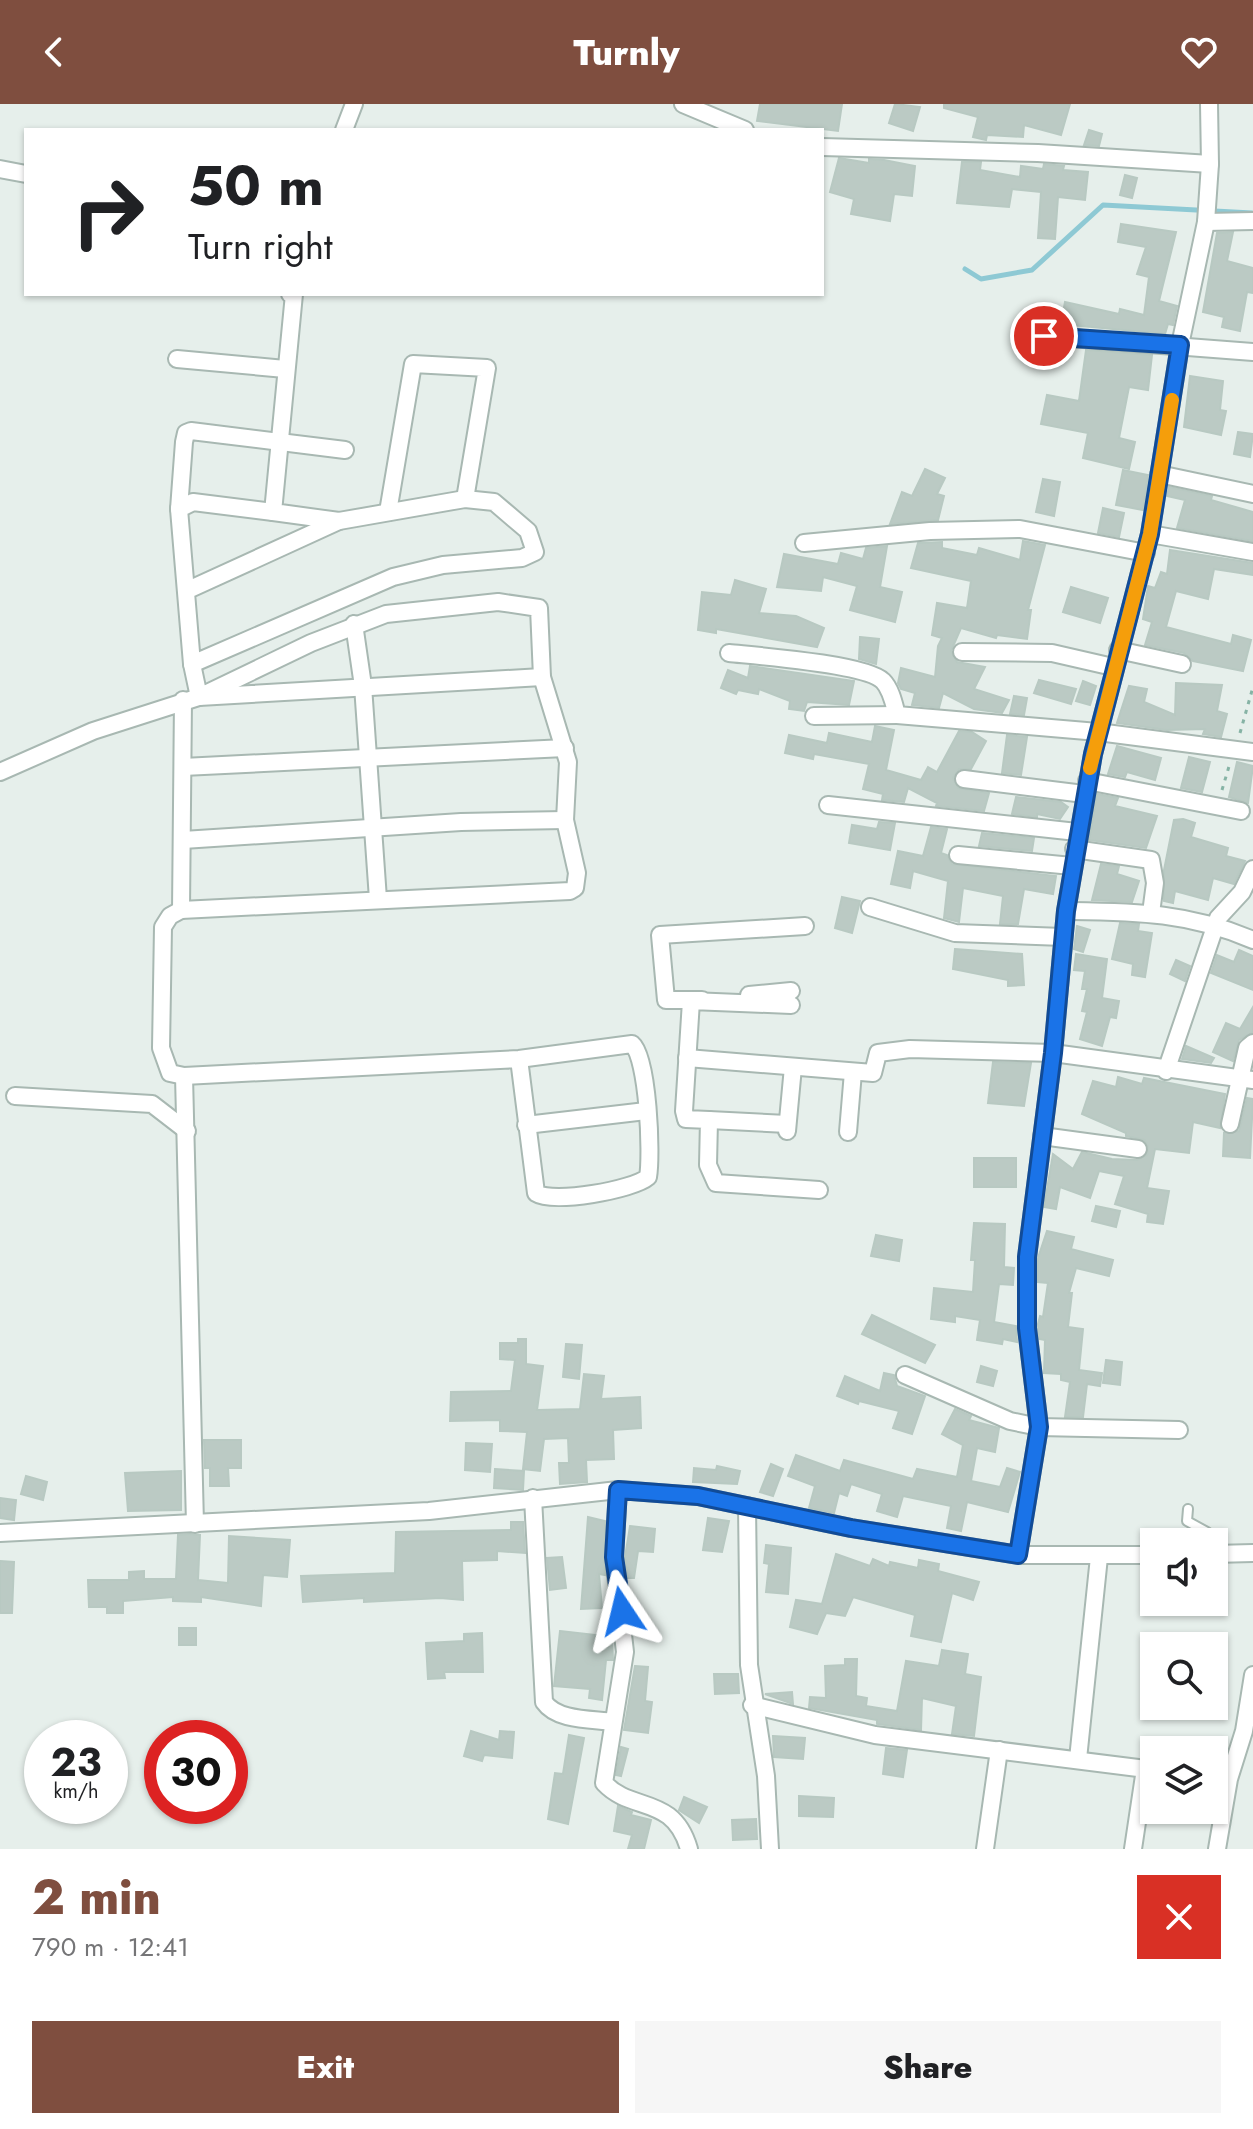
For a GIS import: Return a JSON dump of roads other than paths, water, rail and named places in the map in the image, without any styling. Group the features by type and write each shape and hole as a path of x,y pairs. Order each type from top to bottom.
{"street":[{"path":"345,128 354,104"},
{"path":"683,104 740,128"},
{"path":"1018,1555 1039,1427 1027,1328 1027,1257 1053,1053 1066,911 1085,787 1150,534 1180,345 1206,219 1210,164 1209,104"},
{"path":"824,147 1038,153 1210,164"},
{"path":"0,169 24,174"},
{"path":"1206,219 1253,221"},
{"path":"273,512 292,296"},
{"path":"1044,336 1253,352"},
{"path":"177,359 285,369"},
{"path":"388,512 413,364 487,368 465,499"},
{"path":"181,910 183,767 193,693 188,590 179,509 186,433 280,440 345,450"},
{"path":"1159,474 1253,494"},
{"path":"188,590 339,521 465,499 494,502 528,531 535,552 522,558 443,565 393,577 192,664"},
{"path":"179,509 193,502 339,521"},
{"path":"804,543 930,531 1020,529 1146,553"},
{"path":"1150,534 1253,552"},
{"path":"0,772 93,731 236,676 354,624 411,610 498,602 532,604 541,613 542,677 568,762 565,820 577,873 575,888 181,910 170,916 163,927 160,946 161,1048 170,1073 184,1076 519,1059 632,1044 638,1049 646,1111 648,1177 633,1187 553,1198 536,1193 519,1059"},
{"path":"354,624 363,686 378,899"},
{"path":"962,652 1052,653 1182,664"},
{"path":"729,653 851,668 879,677 888,686 897,715"},
{"path":"193,693 542,677"},
{"path":"814,716 897,715 1098,732 1253,752"},
{"path":"183,767 565,748"},
{"path":"964,779 1085,787 1241,811"},
{"path":"828,805 1076,840 1151,860 1155,883 1151,913"},
{"path":"183,840 565,820"},
{"path":"958,855 1072,866"},
{"path":"1166,1071 1216,924 1222,911 1242,892 1253,869"},
{"path":"870,907 955,933 1063,937"},
{"path":"1066,911 1151,913 1216,924 1253,940"},
{"path":"791,998 666,1000 660,935 805,926"},
{"path":"691,1001 686,1119 787,1127 793,1067"},
{"path":"1230,1124 1246,1080 1247,1048 1253,1043"},
{"path":"687,1058 873,1073 878,1053 910,1049 1053,1053 1246,1080"},
{"path":"848,1132 853,1072"},
{"path":"184,1076 195,1524"},
{"path":"15,1096 152,1104 187,1131"},
{"path":"526,1125 646,1111"},
{"path":"709,1120 708,1165 716,1183 819,1190"},
{"path":"1042,1136 1138,1149"},
{"path":"905,1375 983,1412 1039,1427 1179,1430"},
{"path":"0,1533 429,1511 618,1490 698,1496 851,1528 1018,1555 1140,1556"},
{"path":"618,1490 614,1557 625,1652 604,1783 674,1818 684,1831 689,1849"},
{"path":"533,1498 544,1702 549,1710 561,1714 613,1722"},
{"path":"747,1506 747,1619 752,1705 766,1776 770,1849"},
{"path":"1228,1554 1253,1553"},
{"path":"1078,1759 1099,1557"},
{"path":"1228,1764 1244,1731 1253,1675"},
{"path":"752,1705 875,1735 1140,1768"},
{"path":"985,1849 999,1750"},
{"path":"1133,1849 1140,1816"},
{"path":"1217,1849 1218,1824"}],"lane":[{"path":"1188,1509 1187,1521 1200,1528"}],"waterway":[{"path":"965,269 981,279 1032,270 1103,205 1252,213"}]}
